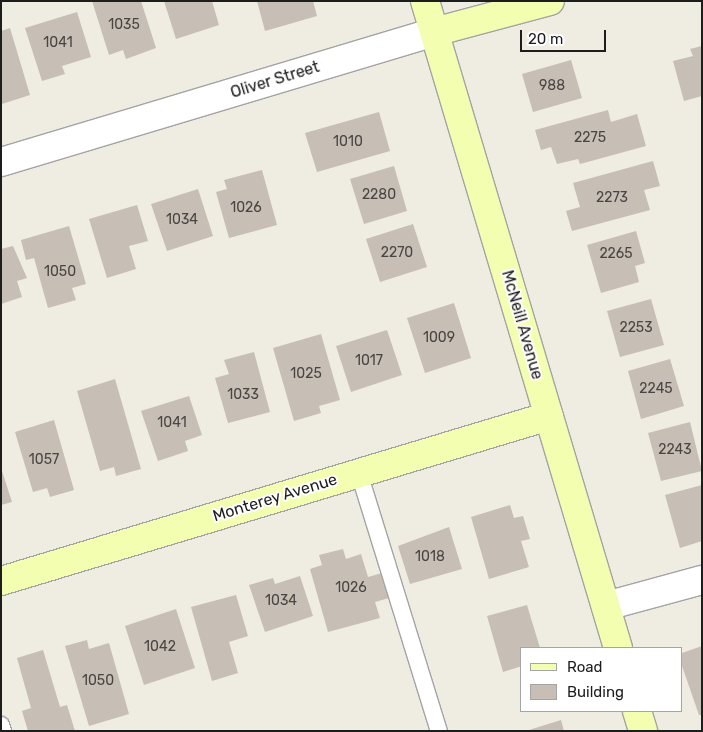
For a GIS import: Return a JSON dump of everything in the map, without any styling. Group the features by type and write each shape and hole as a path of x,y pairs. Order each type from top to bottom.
{"street":[{"name":"McNeill Avenue","path":"425,1 618,647"},
{"name":"Oliver Street","path":"1,162 434,32 550,1"},
{"name":"Monterey Avenue","path":"1,581 549,416"},
{"path":"606,606 702,580"},
{"path":"637,712 644,731"}],"lane":[{"path":"360,473 439,731"},
{"path":"1,725 3,731"}],"building":[{"path":"92,1 141,1 156,48 126,59 123,50 109,55"},
{"path":"164,1 212,1 219,25 176,39"},
{"path":"257,1 313,1 317,16 265,31"},
{"path":"77,12 91,57 62,66 65,74 42,81 25,28"},
{"path":"10,28 30,95 2,104 1,31"},
{"path":"702,46 702,96 684,101 673,61 693,56 690,49"},
{"path":"571,60 582,98 533,112 522,74"},
{"path":"608,110 611,122 637,114 646,146 580,164 578,159 557,164 551,147 541,150 535,130"},
{"path":"379,112 390,151 317,172 305,133"},
{"path":"653,161 660,186 644,190 650,210 572,231 566,211 580,207 573,183"},
{"path":"394,166 407,211 364,224 350,179"},
{"path":"262,170 277,225 229,238 216,192 227,189 224,180"},
{"path":"198,189 213,236 167,251 151,204"},
{"path":"137,205 148,241 129,246 136,269 107,278 89,219"},
{"path":"413,224 427,267 380,282 366,239"},
{"path":"69,226 86,284 72,288 76,300 48,308 34,258 26,260 21,240"},
{"path":"636,231 645,263 635,266 639,282 601,293 587,245"},
{"path":"13,246 27,278 17,281 22,297 1,304 1,249"},
{"path":"651,299 664,345 620,357 607,311"},
{"path":"454,303 471,358 425,373 407,318"},
{"path":"387,330 402,375 351,392 336,346"},
{"path":"321,334 340,400 319,406 321,413 294,421 273,348"},
{"path":"254,352 270,412 228,423 215,378 229,374 224,360"},
{"path":"670,359 684,406 641,419 628,371"},
{"path":"115,379 141,469 116,476 114,467 100,471 77,391"},
{"path":"189,396 202,435 185,441 188,451 158,461 141,411"},
{"path":"54,420 74,490 50,497 47,488 33,492 15,432"},
{"path":"690,422 702,471 661,481 648,433"},
{"path":"1,468 12,502 1,505"},
{"path":"702,485 702,541 680,548 665,495"},
{"path":"510,505 514,518 523,516 530,539 521,541 529,567 489,579 471,517"},
{"path":"449,527 462,569 410,584 398,546"},
{"path":"343,549 346,559 361,554 368,577 382,573 389,598 375,602 380,618 328,632 310,569 322,565 319,555"},
{"path":"300,576 313,616 265,632 249,585 273,578 275,584"},
{"path":"236,595 248,636 229,642 238,673 212,681 191,607"},
{"path":"527,605 540,647 520,647 520,667 503,672 487,616"},
{"path":"176,609 195,668 144,685 125,626"},
{"path":"87,640 89,649 109,643 129,714 89,726 65,646"},
{"path":"702,646 702,715 699,715 683,669 683,653"},
{"path":"43,650 60,707 67,705 75,731 28,731 22,711 31,708 17,658"},
{"path":"561,720 564,731 529,731 529,730"}]}
